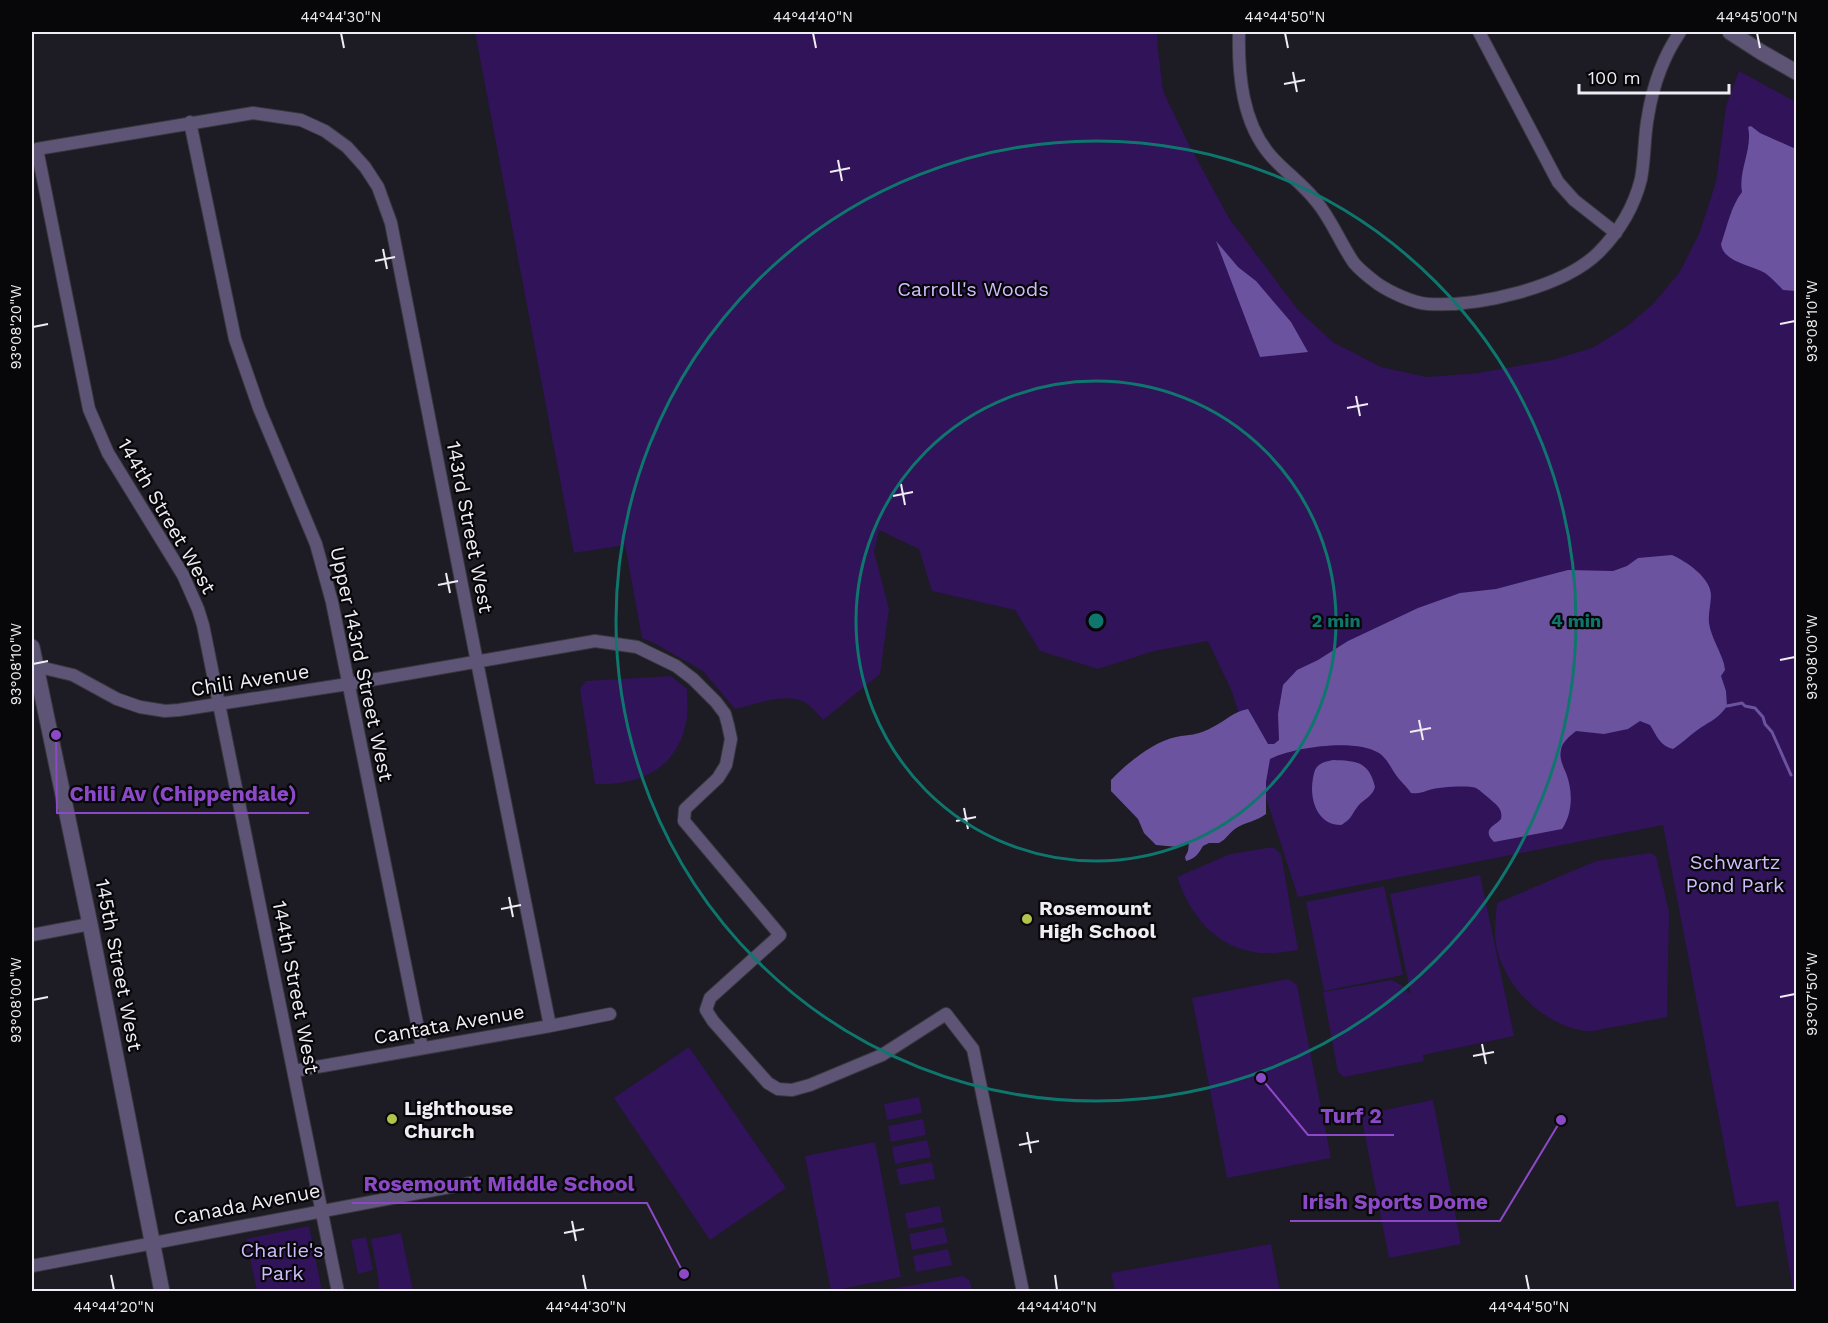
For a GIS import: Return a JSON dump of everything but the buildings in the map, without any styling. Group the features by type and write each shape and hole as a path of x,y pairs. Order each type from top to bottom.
{"street":[{"path":"1239,32 1242,84 1248,114 1257,137 1271,157 1307,189 1319,204 1331,220 1355,264 1377,283 1394,293 1426,304 1489,300 1511,294 1554,281 1581,267 1598,253 1616,233 1629,212 1641,179 1648,113 1658,74 1669,48 1680,32"},
{"path":"1479,32 1558,182 1574,200 1616,233"},
{"path":"1730,32 1797,72"},
{"name":"143rd Street West","path":"37,149 253,113 301,120 325,131 347,147 365,166 378,187 391,223 550,1026"},
{"name":"Upper 143rd Street West","path":"190,122 235,339 259,408 316,544 332,602 422,1048"},
{"name":"144th Street West","path":"37,149 89,409 108,453 183,575 203,625 338,1292"},
{"name":"Chili Avenue","path":"33,666 73,675 117,699 140,707 165,711 348,684 595,641 637,647 676,666 716,702 725,714 731,739 726,765 718,778 685,809 684,821 780,935 710,998 706,1010 713,1022 768,1083 778,1089 792,1090 810,1085 882,1054 946,1014 974,1049 1023,1292"},
{"name":"145th Street West","path":"32,646 33,666 90,924 162,1292"},
{"path":"32,935 90,924"},
{"name":"Cantata Avenue","path":"294,1071 610,1014"},
{"name":"Canada Avenue","path":"32,1266 471,1183"}],"green space":[{"name":"Carroll's Woods","path":"475,32 1157,32 1163,91 1189,145 1229,218 1298,310 1334,343 1381,367 1427,377 1478,373 1552,360 1592,348 1626,327 1653,304 1679,273 1699,234 1716,182 1726,106 1739,71 1796,102 1796,1291 1793,1291 1778,1201 1736,1207 1663,825 1298,897 1232,692 1208,641 1154,651 1098,669 1040,651 1015,610 932,591 919,549 879,530 874,552 889,609 880,674 823,720 806,703 789,698 735,709 703,671 642,638 625,545 574,553"},
{"path":"671,676 687,689 687,717 676,749 667,761 643,777 612,784 595,784 580,689 586,681"},
{"path":"1273,847 1281,854 1298,950 1260,953 1230,945 1207,928 1198,917 1177,877 1230,854"},
{"path":"1650,853 1656,856 1669,912 1667,1017 1589,1031 1558,1023 1533,1006 1505,971 1499,957 1495,937 1497,903 1596,861"},
{"path":"1480,875 1514,1036 1423,1055 1424,1061 1344,1077 1338,1072 1323,992 1392,980 1403,986 1411,995 1390,894"},
{"path":"1384,886 1403,975 1324,991 1306,902"},
{"path":"1288,979 1297,985 1331,1158 1227,1178 1192,998"},
{"path":"689,1047 786,1188 710,1240 614,1098"},
{"path":"919,1097 922,1113 887,1120 884,1104"},
{"path":"1433,1100 1461,1244 1389,1258 1361,1115"},
{"path":"923,1119 926,1135 891,1142 888,1126"},
{"path":"927,1140 931,1157 895,1164 892,1147"},
{"path":"875,1142 901,1277 831,1291 805,1156"},
{"path":"932,1162 935,1179 900,1185 896,1169"},
{"path":"940,1206 943,1222 908,1229 905,1213"},
{"name":"Charlie's Park","path":"309,1226 322,1291 257,1291 246,1239"},
{"path":"944,1227 948,1243 912,1250 909,1234"},
{"path":"401,1233 413,1291 379,1291 371,1239"},
{"path":"366,1237 373,1270 358,1274 351,1240"},
{"path":"1271,1244 1280,1291 1115,1291 1111,1273"},
{"path":"948,1249 952,1265 916,1272 913,1256"},
{"path":"963,1276 970,1281 972,1291 882,1291"}],"shaded area":[{"path":"1751,126 1760,133 1796,149 1796,291 1783,290 1765,273 1732,259 1723,250 1721,244 1732,210 1742,192 1742,176 1749,143 1748,127"},
{"path":"1216,241 1238,267 1256,281 1291,322 1308,352 1260,357"},
{"path":"1672,555 1697,571 1710,589 1709,623 1724,664 1725,670 1721,676 1726,691 1727,706 1717,717 1673,749 1662,743 1650,725 1640,721 1628,729 1604,734 1576,731 1565,742 1561,753 1571,794 1570,809 1562,829 1494,842 1490,838 1489,831 1501,819 1501,813 1499,808 1478,789 1453,787 1411,793 1379,753 1369,748 1356,746 1309,748 1270,759 1266,782 1266,814 1241,825 1219,843 1209,843 1203,846 1192,859 1186,861 1189,842 1178,847 1156,845 1144,833 1138,819 1111,791 1111,780 1132,760 1150,748 1168,739 1206,731 1243,710 1248,709 1268,744 1274,744 1279,740 1278,714 1283,685 1297,670 1348,641 1418,608 1460,593 1496,589 1568,570 1613,571 1627,566 1638,558"},
{"path":"1333,760 1355,762 1365,767 1375,787 1349,819 1341,825 1326,821 1321,816 1316,809 1312,794 1314,772 1322,763"}],"waterway":[{"path":"1727,706 1742,703 1755,708 1772,732 1791,775"}],"place":[{"name":"Chili Av (Chippendale)","path":"56,735"},
{"name":"Rosemount High School","path":"1027,919"},
{"name":"Turf 2","path":"1261,1078"},
{"name":"Lighthouse Church","path":"392,1119"},
{"name":"Irish Sports Dome","path":"1561,1120"},
{"name":"Rosemount Middle School","path":"684,1274"}],"park label":[{"name":"Schwartz Pond Park","path":"1735,874"}]}
